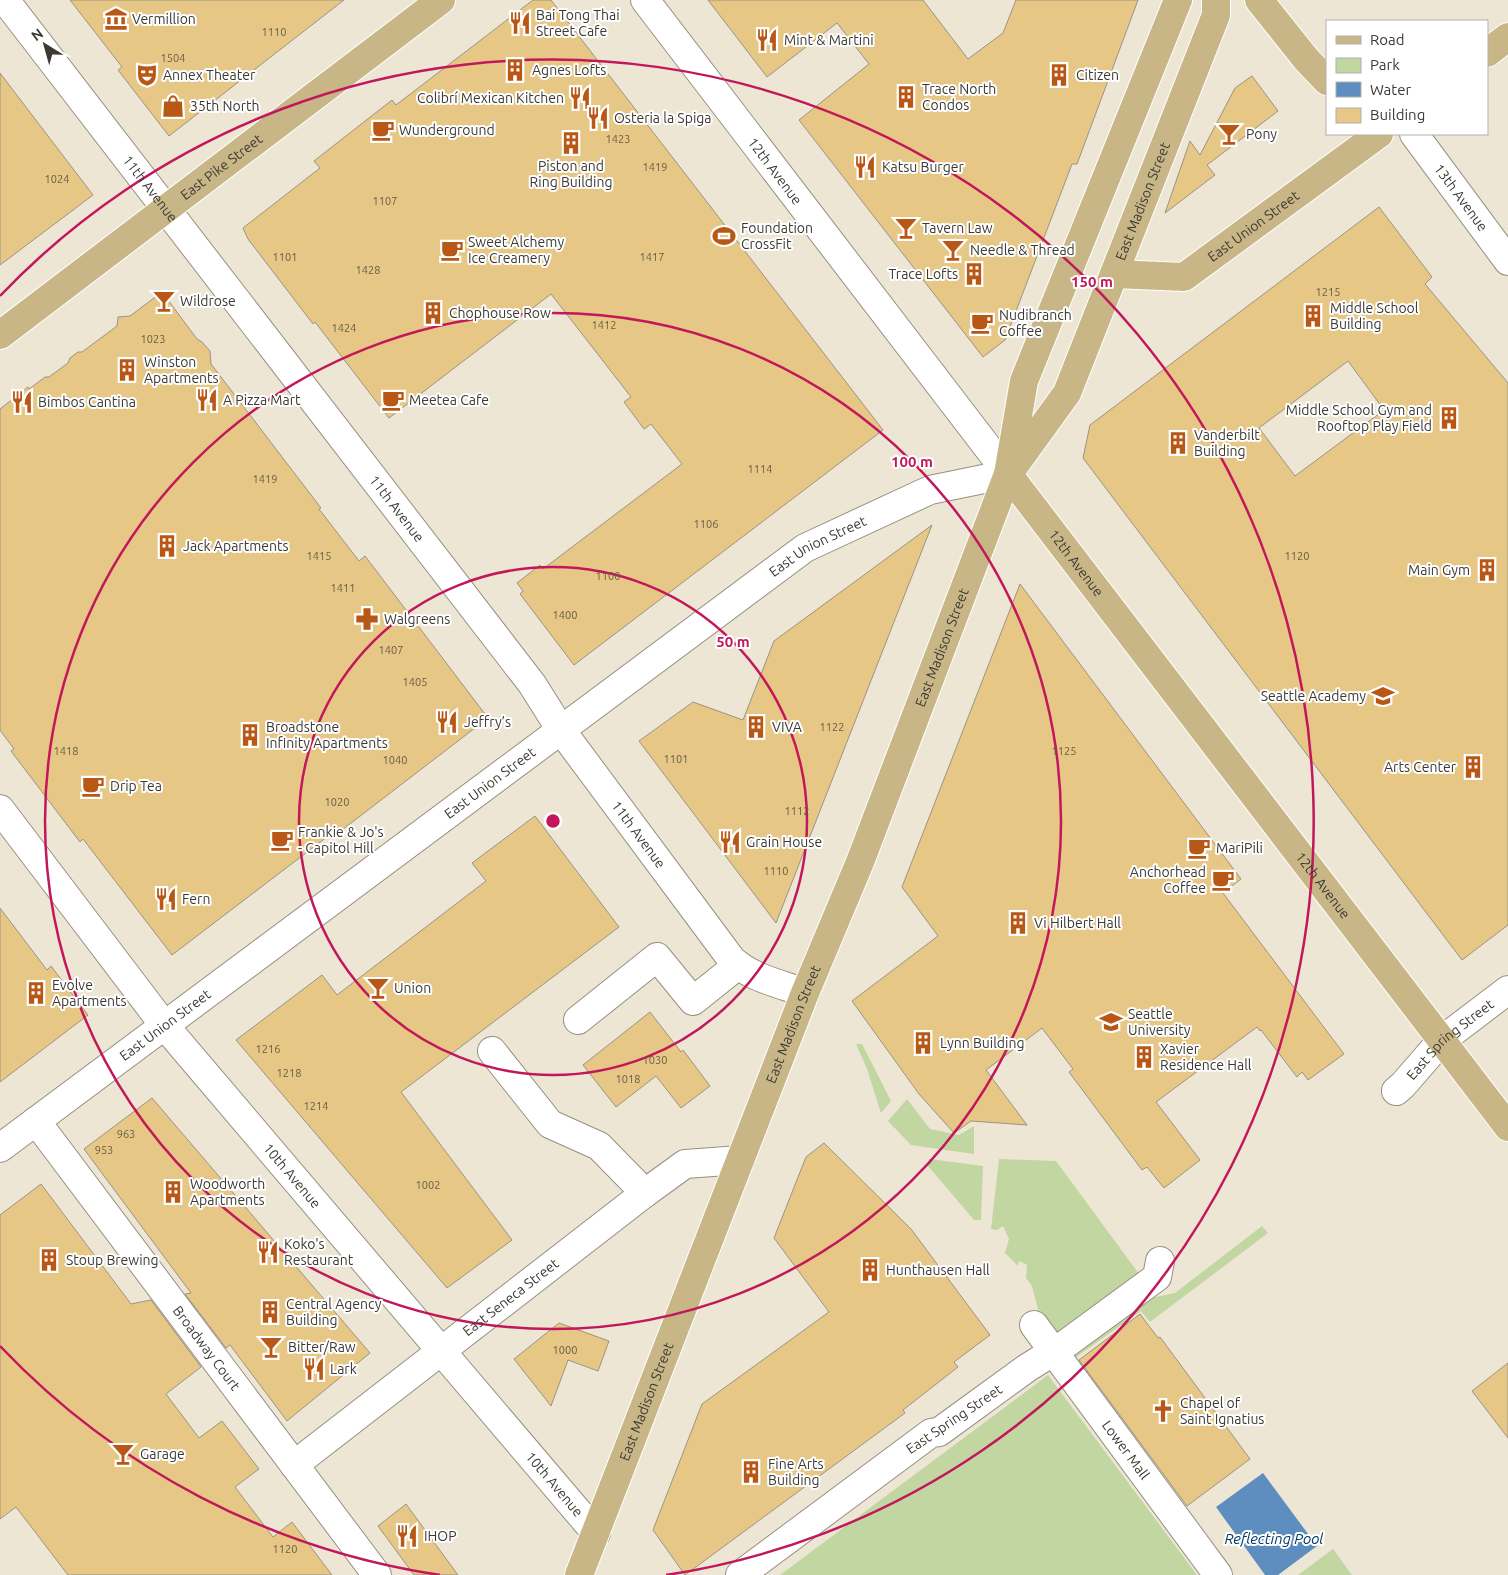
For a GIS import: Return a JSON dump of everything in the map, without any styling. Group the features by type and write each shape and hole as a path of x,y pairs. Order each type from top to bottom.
{"main road":[{"name":"East Pike Street","path":"0,335 441,0"},
{"name":"East Madison Street","path":"579,1575 805,993 860,862 1008,474 1024,381 1178,0"},
{"name":"East Madison Street","path":"1008,474 1067,393 1216,15 1216,0"},
{"path":"1259,0 1306,59 1326,80"},
{"path":"1488,52 1508,37"},
{"name":"East Union Street","path":"1114,274 1184,278 1378,135"},
{"name":"12th Avenue","path":"1008,474 1508,1127"}],"street":[{"name":"11th Avenue","path":"5,0 532,684 560,730 738,966 752,974 805,993"},
{"name":"12th Avenue","path":"645,0 1008,474"},
{"name":"13th Avenue","path":"1415,135 1508,261"},
{"name":"East Union Street","path":"0,1148 704,623 811,546 930,490 1008,474"},
{"name":"10th Avenue","path":"0,809 164,1025 596,1533"},
{"path":"578,1020 657,957 692,1001 738,966"},
{"name":"East Spring Street","path":"1396,1091 1442,1040 1508,990"},
{"path":"492,1051 550,1124 599,1146 645,1193"},
{"name":"Broadway Court","path":"36,1121 378,1575"},
{"name":"East Seneca Street","path":"294,1465 685,1164 740,1160"},
{"name":"East Spring Street","path":"740,1575 931,1432 940,1432 1027,1368 1067,1343 1157,1277 1160,1261"},
{"name":"Lower Mall","path":"1034,1325 1218,1575"}],"green space":[{"path":"856,1044 862,1044 891,1101 881,1113 867,1069"},
{"path":"907,1099 930,1129 959,1135 974,1126 974,1154 911,1145 888,1121"},
{"path":"929,1159 983,1166 981,1220 974,1220 928,1166"},
{"path":"999,1159 1056,1161 1156,1297 1175,1293 1262,1226 1268,1233 1150,1322 1141,1311 1072,1360 1039,1313 1032,1286 1026,1278 1027,1265 1019,1261 1018,1266 1005,1253 1009,1239 1003,1226 997,1230 991,1229"},
{"path":"1048,1375 1197,1575 780,1575"},
{"path":"1333,1549 1352,1575 1298,1575"}],"water":[{"name":"Reflecting Pool","path":"1263,1473 1317,1546 1278,1575 1265,1575 1216,1507"}],"building":[{"path":"70,0 344,0 169,136 118,70 122,67"},
{"path":"533,0 551,0 883,430 574,665 520,594 523,591 517,583 540,565 543,569 682,464 651,424 644,429 624,402 631,397 551,294 389,418 315,322 313,324 248,239 243,228 320,168 314,161 392,100 396,105"},
{"path":"708,0 923,0 968,59 1003,33 1016,0 1138,0 1077,164 1072,164 1005,340 983,357 799,120 869,64 837,23 767,77"},
{"path":"0,73 93,195 0,265"},
{"name":"Pony","path":"1252,76 1278,111 1207,165 1215,175 1165,213 1190,141 1200,155 1235,88"},
{"name":"Seattle Academy","path":"1379,207 1432,277 1425,284 1508,383 1508,925 1462,960 1083,458 1090,425","holes":["1348,361 1384,410 1295,476 1259,428"]},
{"path":"162,292 197,339 210,351 211,364 321,508 319,509 359,561 365,556 488,718 342,830 340,827 172,955 83,839 80,842 11,751 14,749 0,730 0,409 28,387 29,389 45,377 49,377 68,363 70,358 78,352 82,352 117,326 118,317 130,316"},
{"name":"VIVA","path":"932,525 776,923 639,741 693,702 743,720 774,641"},
{"path":"1020,584 1241,879 1223,893 1344,1054 1308,1080 1302,1072 1297,1077 1257,1027 1156,1102 1200,1160 1164,1188 1147,1167 1142,1170 1069,1072 1073,1069 1042,1028 986,1070 1027,1125 971,1121 954,1133 919,1094 852,1001 938,936 902,887"},
{"path":"535,816 619,927 401,1092 512,1240 447,1288 236,1040 322,975 337,995 486,881 472,863"},
{"name":"Evolve Apartments","path":"0,908 47,970 51,966 88,1015 0,1082"},
{"path":"650,1012 681,1052 683,1050 710,1086 681,1108 656,1076 616,1107 583,1065"},
{"path":"152,1098 370,1353 287,1421 230,1345 226,1348 185,1294 191,1293 84,1149"},
{"path":"824,1143 911,1229 990,1335 954,1362 958,1367 903,1410 905,1413 685,1575 653,1530 702,1404 829,1312 774,1238 806,1157"},
{"name":"Garage","path":"41,1184 131,1304 151,1300 201,1367 166,1394 199,1438 222,1421 259,1469 235,1487 273,1537 292,1522 332,1575 68,1575 16,1507 0,1519 0,1215"},
{"name":"Chapel of Saint Ignatius","path":"1140,1314 1158,1338 1160,1337 1250,1459 1187,1506 1079,1360"},
{"path":"559,1323 609,1341 598,1371 568,1360 551,1406 514,1359"},
{"path":"1508,1363 1508,1438 1472,1391"},
{"name":"IHOP","path":"406,1504 458,1575 414,1575 378,1526"}],"place":[{"name":"Vermillion","path":"116,19"},
{"name":"Bai Tong Thai Street Cafe","path":"520,23"},
{"name":"Mint & Martini","path":"767,40"},
{"name":"Agnes Lofts","path":"515,70"},
{"name":"Annex Theater","path":"147,75"},
{"name":"Citizen","path":"1059,75"},
{"name":"Trace North Condos","path":"906,97"},
{"name":"Colibrí Mexican Kitchen","path":"580,98"},
{"name":"35th North","path":"173,106"},
{"name":"Osteria la Spiga","path":"598,118"},
{"name":"Wunderground","path":"383,130"},
{"name":"Pony","path":"1229,134"},
{"name":"Piston and Ring Building","path":"571,143"},
{"name":"Katsu Burger","path":"865,167"},
{"name":"Tavern Law","path":"906,228"},
{"name":"Foundation CrossFit","path":"724,236"},
{"name":"Sweet Alchemy Ice Creamery","path":"452,250"},
{"name":"Needle & Thread","path":"953,250"},
{"name":"Trace Lofts","path":"974,274"},
{"name":"Wildrose","path":"164,301"},
{"name":"Chophouse Row","path":"433,313"},
{"name":"Middle School Building","path":"1313,316"},
{"name":"Nudibranch Coffee","path":"982,323"},
{"name":"Winston Apartments","path":"127,370"},
{"name":"A Pizza Mart","path":"207,400"},
{"name":"Meetea Cafe","path":"393,400"},
{"name":"Bimbos Cantina","path":"22,402"},
{"name":"Middle School Gym and Rooftop Play Field","path":"1449,418"},
{"name":"Vanderbilt Building","path":"1178,443"},
{"name":"Jack Apartments","path":"167,546"},
{"name":"Main Gym","path":"1487,570"},
{"name":"Walgreens","path":"367,619"},
{"name":"Seattle Academy","path":"1383,696"},
{"name":"Jeffry’s","path":"447,722"},
{"name":"VIVA","path":"756,727"},
{"name":"Broadstone Infinity Apartments","path":"250,735"},
{"name":"Arts Center","path":"1473,767"},
{"name":"Drip Tea","path":"93,786"},
{"name":"Frankie & Jo's - Capitol Hill","path":"282,840"},
{"name":"Grain House","path":"730,842"},
{"name":"MariPili","path":"1199,848"},
{"name":"Anchorhead Coffee","path":"1223,880"},
{"name":"Fern","path":"166,899"},
{"name":"Vi Hilbert Hall","path":"1018,923"},
{"name":"Union","path":"378,988"},
{"name":"Evolve Apartments","path":"36,993"},
{"name":"Seattle University","path":"1111,1022"},
{"name":"Lynn Building","path":"923,1043"},
{"name":"Xavier Residence Hall","path":"1144,1057"},
{"name":"Woodworth Apartments","path":"173,1192"},
{"name":"Koko's Restaurant","path":"268,1252"},
{"name":"Stoup Brewing","path":"49,1260"},
{"name":"Hunthausen Hall","path":"870,1270"},
{"name":"Central Agency Building","path":"270,1312"},
{"name":"Bitter/Raw","path":"271,1347"},
{"name":"Lark","path":"314,1369"},
{"name":"Chapel of Saint Ignatius","path":"1163,1411"},
{"name":"Garage","path":"123,1454"},
{"name":"Fine Arts Building","path":"751,1472"},
{"name":"IHOP","path":"407,1536"}]}
